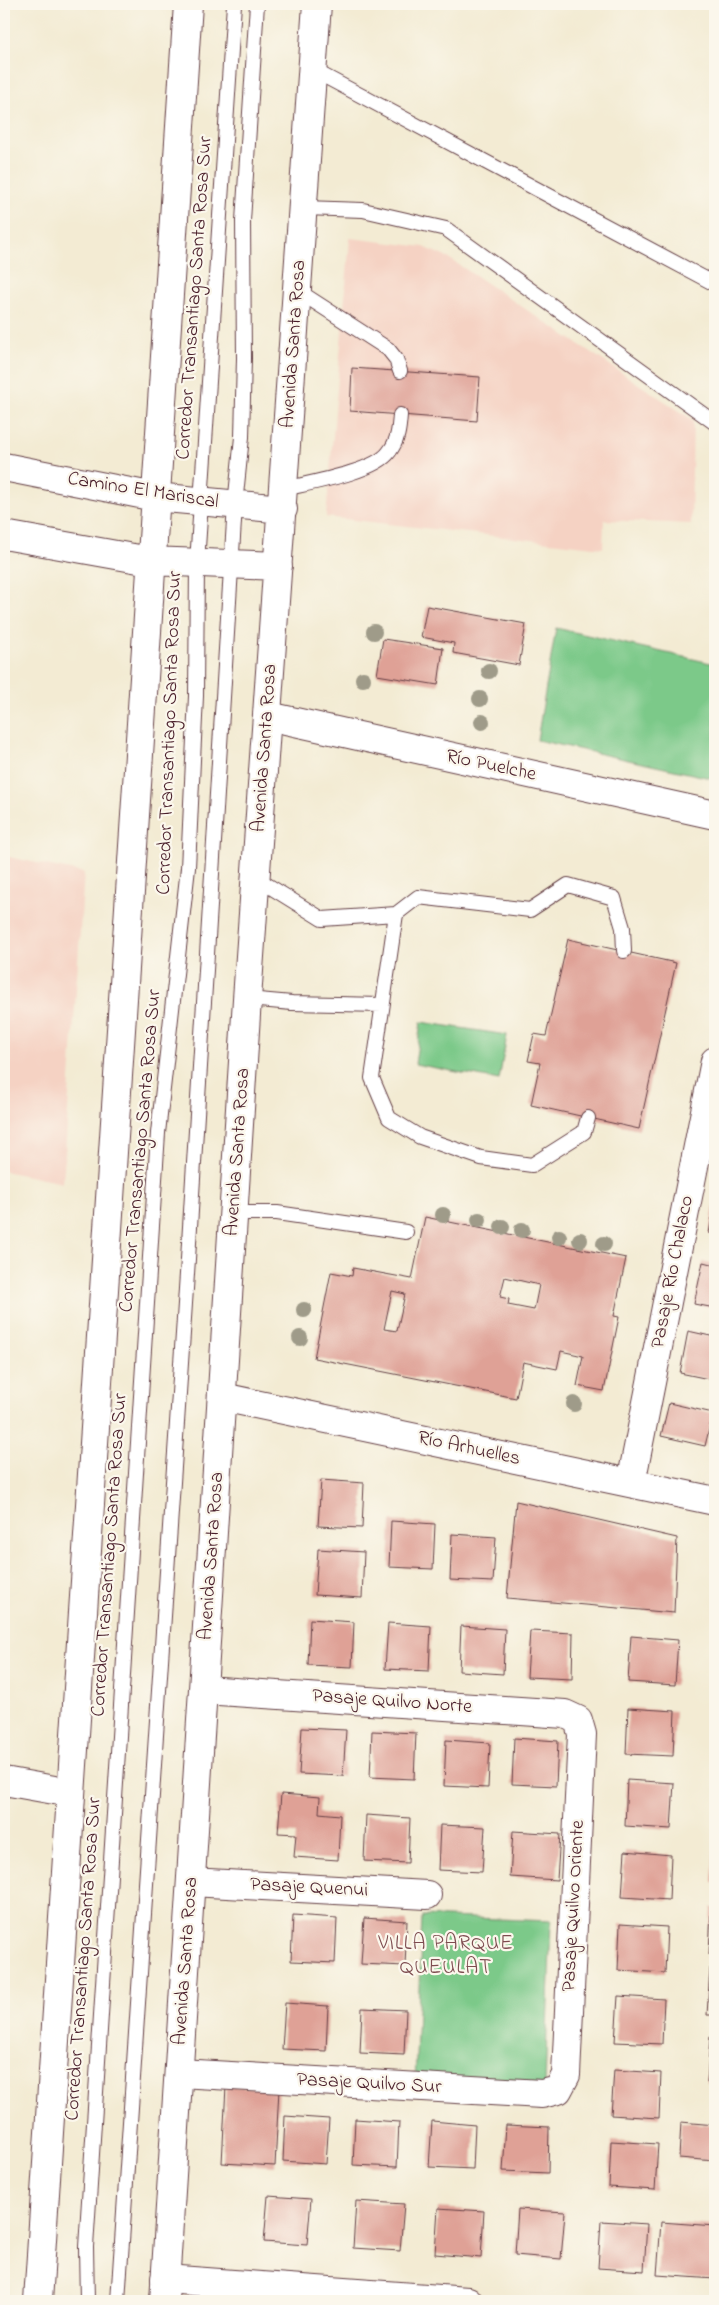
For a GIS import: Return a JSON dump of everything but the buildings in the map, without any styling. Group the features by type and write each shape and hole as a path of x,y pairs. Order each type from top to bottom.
{"main road":[{"path":"38,2301 150,561 188,4"},
{"name":"Avenida Santa Rosa","path":"165,2290 247,999 317,4"},
{"name":"Camino El Mariscal","path":"4,467 155,496 235,505 283,499"},
{"path":"4,535 150,561 278,566"},
{"name":"Río Puelche","path":"268,716 715,814"},
{"name":"Pasaje Río Chalaco","path":"631,1483 715,1061"},
{"name":"Río Arhuelles","path":"222,1397 715,1501"},
{"name":"Pasaje Quilvo Norte","path":"204,1690 565,1714 578,1720"},
{"name":"Pasaje Quilvo Oriente","path":"558,2090 566,2075 582,1734 578,1720"},
{"path":"4,1781 71,1793"},
{"name":"Pasaje Quenui","path":"191,1882 427,1895"},
{"name":"Pasaje Quilvo Sur","path":"179,2073 542,2094 558,2090"},
{"path":"165,2290 468,2301"}],"lane":[{"name":"Corredor Transantiago Santa Rosa Sur","path":"87,2301 85,2282 89,2198 158,1133 188,868 196,696 197,563 234,4"},
{"name":"Corredor Transantiago Santa Rosa Sur","path":"118,2301 188,1269 235,505 242,437 244,358 243,221 257,4"},
{"path":"313,70 715,284"},
{"path":"304,208 363,210 446,229 715,423"},
{"path":"298,291 388,350 396,360 400,371"},
{"path":"283,499 380,462 395,444 399,433 400,415"},
{"path":"256,878 322,919 396,914 418,897 530,910 568,885 614,898 623,928 624,951"},
{"path":"396,914 372,1078 389,1118 420,1137 481,1158 532,1165 584,1132 588,1118"},
{"path":"247,999 292,1003 382,1004"},
{"path":"234,1213 277,1213 406,1232"}],"shaded area":[{"path":"350,238 424,247 450,259 693,420 691,524 604,520 603,548 326,517"},
{"path":"4,856 84,873 63,1183 4,1171"}],"green space":[{"path":"556,628 715,664 715,779 537,740"},
{"path":"421,1022 507,1035 499,1080 415,1064"},
{"path":"422,1916 551,1921 545,2086 415,2081"}],"district":[{"name":"VILLA PARQUE QUEULAT","path":"446,1956"}]}
